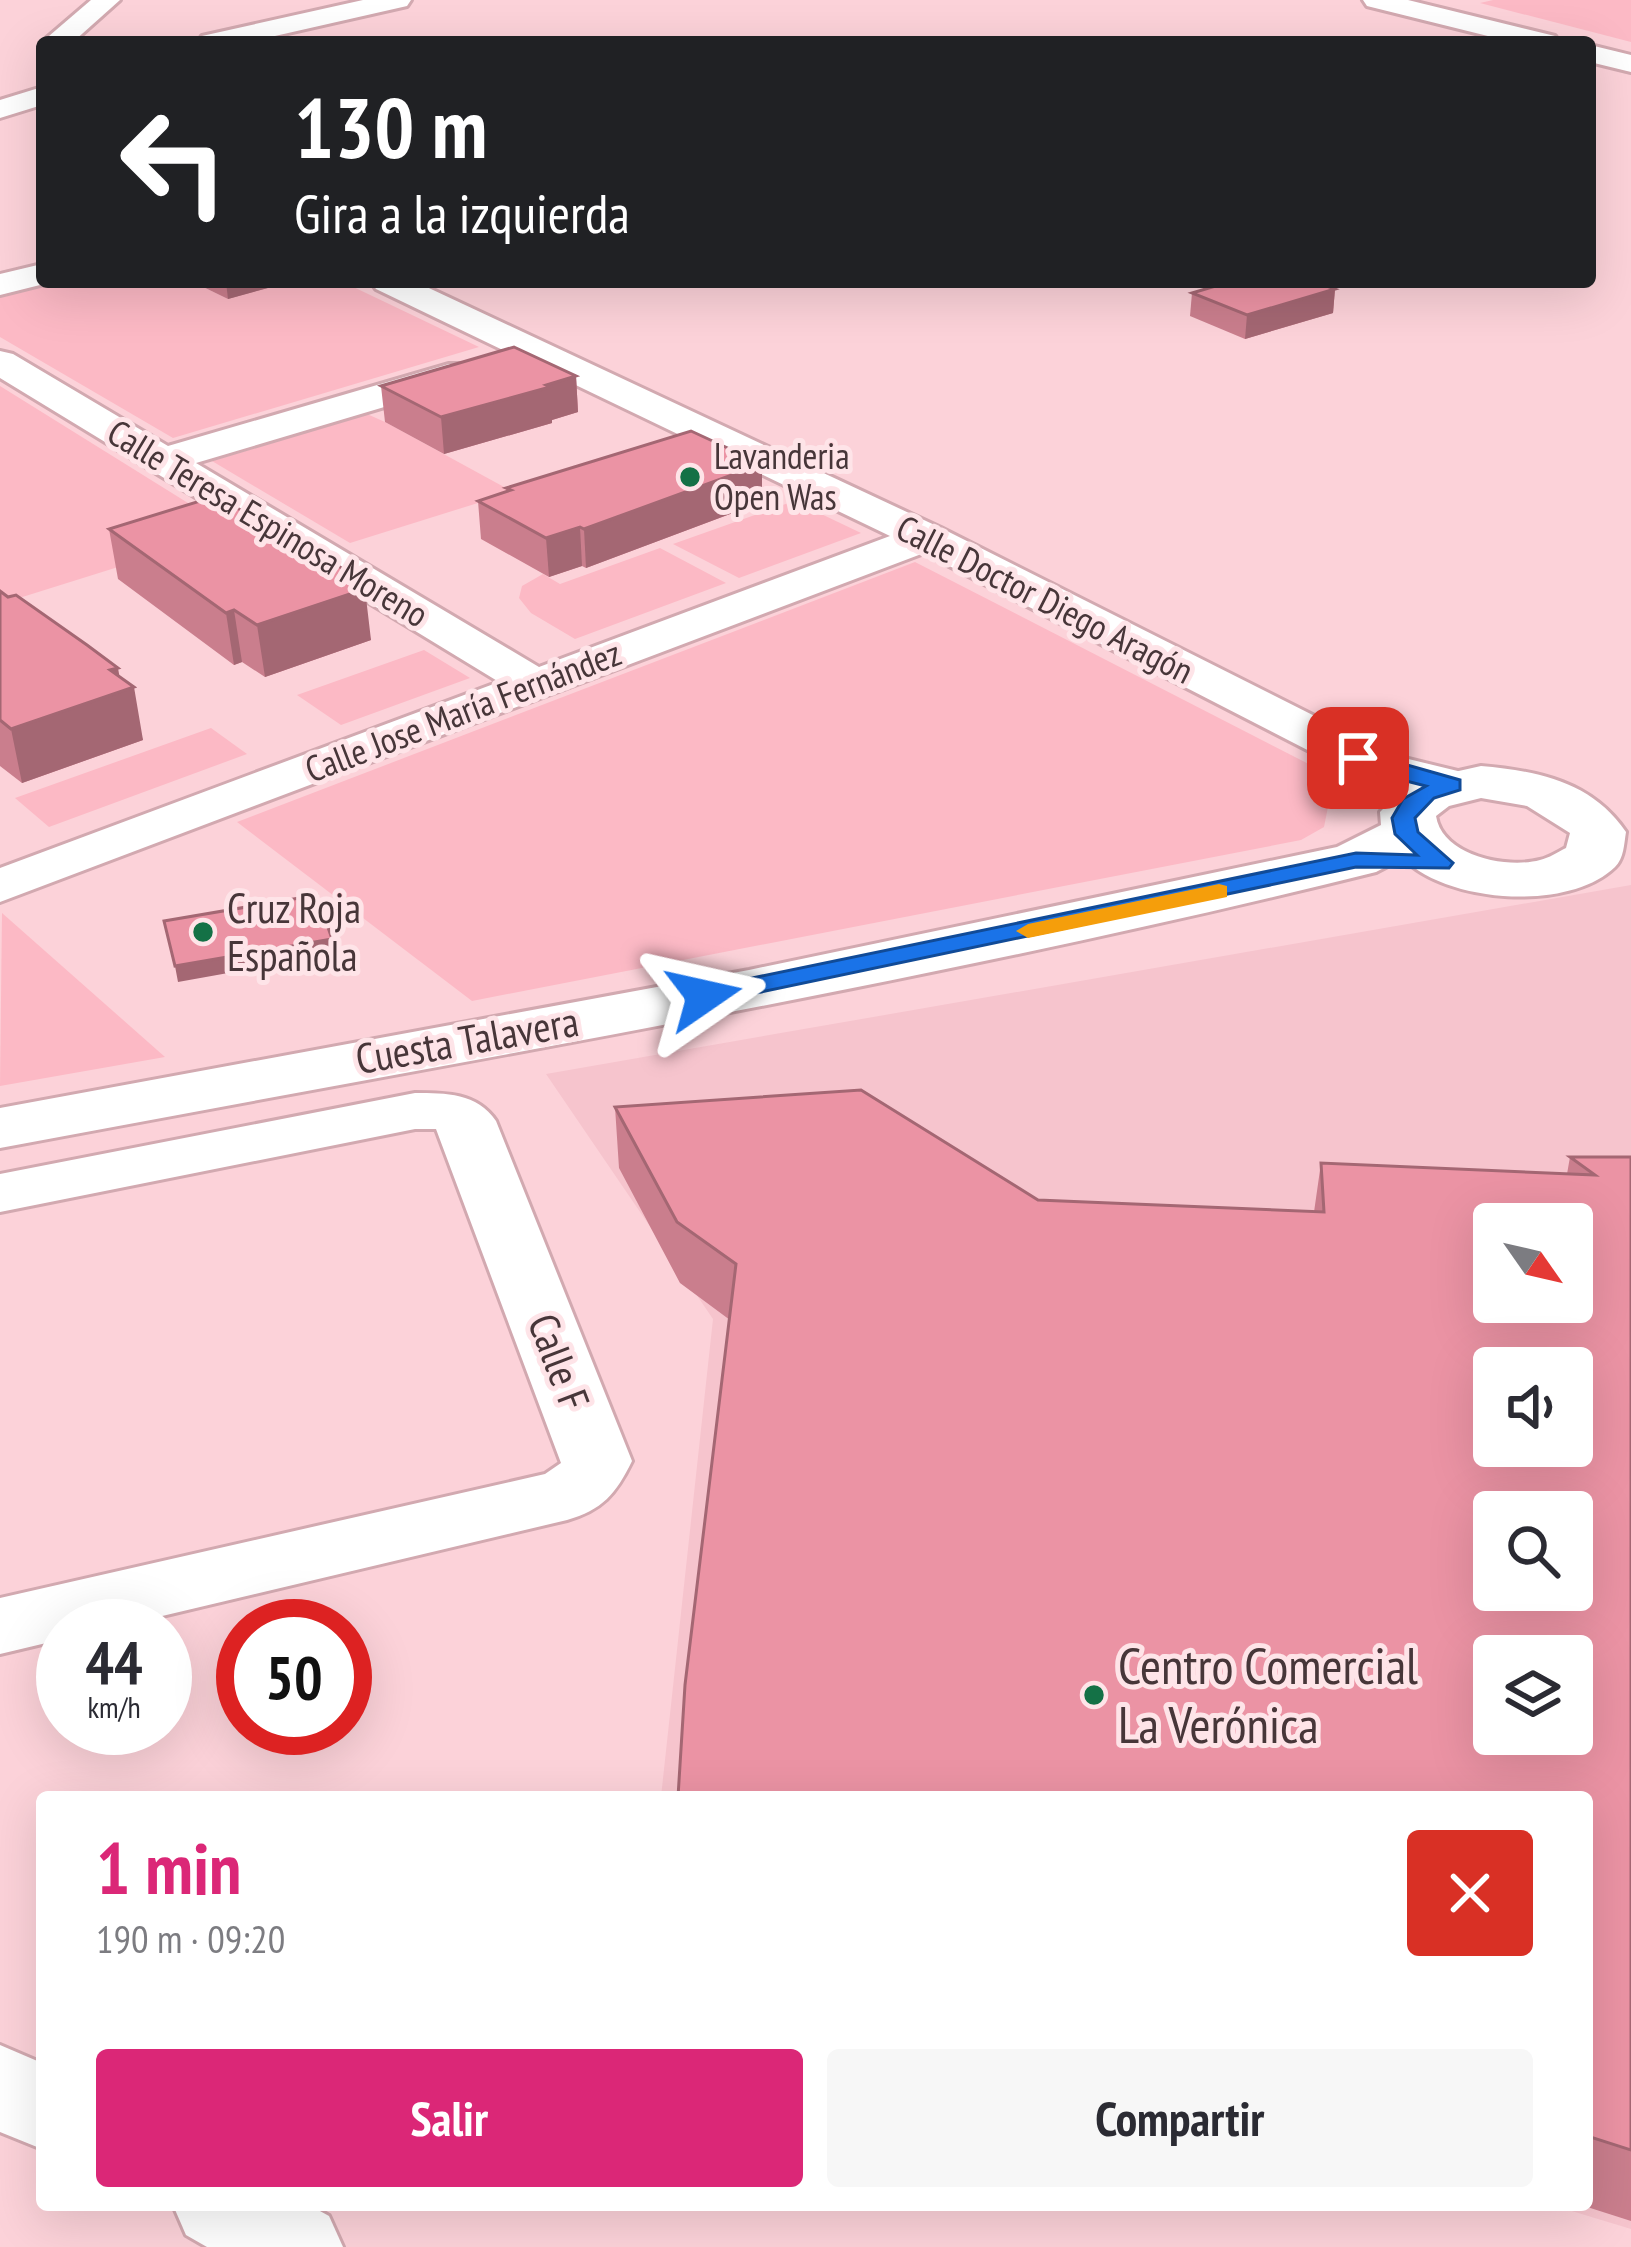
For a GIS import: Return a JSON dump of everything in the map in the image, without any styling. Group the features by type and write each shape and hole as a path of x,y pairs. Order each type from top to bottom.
{"main road":[{"path":"1481,782 1545,792 1588,817 1618,825 1577,869 1550,878 1479,876 1407,819 1481,782"},
{"name":"Cuesta Talavera","path":"0,1128 749,988 1407,819"}],"street":[{"path":"63,36 107,0"},
{"path":"239,36 398,0"},
{"path":"1376,0 1520,36"},
{"path":"1596,55 1631,64"},
{"path":"0,285 36,276"},
{"name":"Calle Doctor Diego Aragón","path":"401,288 926,537 1407,819"},
{"path":"163,460 535,351"},
{"name":"Calle Teresa Espinosa Moreno","path":"0,362 535,684"},
{"name":"Calle Jose María Fernández","path":"12,867 535,684 926,537"},
{"name":"Calle F","path":"0,1193 416,1111 447,1111 466,1121 597,1462 589,1479 567,1495 0,1627"},
{"path":"0,2086 36,2106"},
{"path":"229,2211 296,2247"}],"shaded area":[{"path":"1631,0 1631,42 1480,3"},
{"path":"37,288 205,288 228,299 268,288 356,288 479,347 173,438 0,337 0,297"},
{"path":"0,386 233,531 0,604"},
{"path":"367,414 513,492 350,543 212,461"},
{"path":"794,501 861,533 739,578 673,544"},
{"path":"660,548 726,583 575,639 531,613 519,598 522,586 543,574 560,584"},
{"path":"915,562 1334,777 1324,827 1301,840 472,1001 237,822"},
{"path":"424,650 470,678 341,725 297,695"},
{"path":"211,728 247,754 49,827 15,798"},
{"name":"Centro Comercial La Verónica","path":"1631,885 1631,2229 1572,2211 1593,2211 1593,1791 662,1791 713,1319 546,1074"},
{"path":"2,913 165,1057 0,1086"}],"building":[{"path":"1209,288 1335,289 1247,315 1192,293"},
{"path":"514,347 576,376 441,417 381,386"},
{"path":"691,431 762,464 584,529 546,538 478,501 511,490 506,488"},
{"path":"213,497 267,522 348,572 341,574 365,589 257,625 234,610 226,613 109,529"},
{"path":"0,591 8,597 16,595 87,645 134,687 11,729 0,720"},
{"path":"317,895 332,939 175,966 164,921"},
{"name":"Centro Comercial La Verónica","path":"861,1090 1038,1200 1324,1212 1321,1163 1595,1175 1570,1157 1631,1157 1631,2150 1593,2138 1593,1791 678,1791 685,1685 736,1264 677,1222 615,1107"}],"slow traffic":[{"path":"1028,931 1219,892"}],"place":[{"name":"Lavanderia Open Was","path":"690,477"},
{"name":"Cruz Roja Española","path":"203,932"},
{"name":"Centro Comercial La Verónica","path":"1094,1695"}],"route":[{"path":"704,996 1356,860 1441,863 1420,850 1407,834 1404,818 1411,804 1426,793 1452,785 1358,758"}]}
